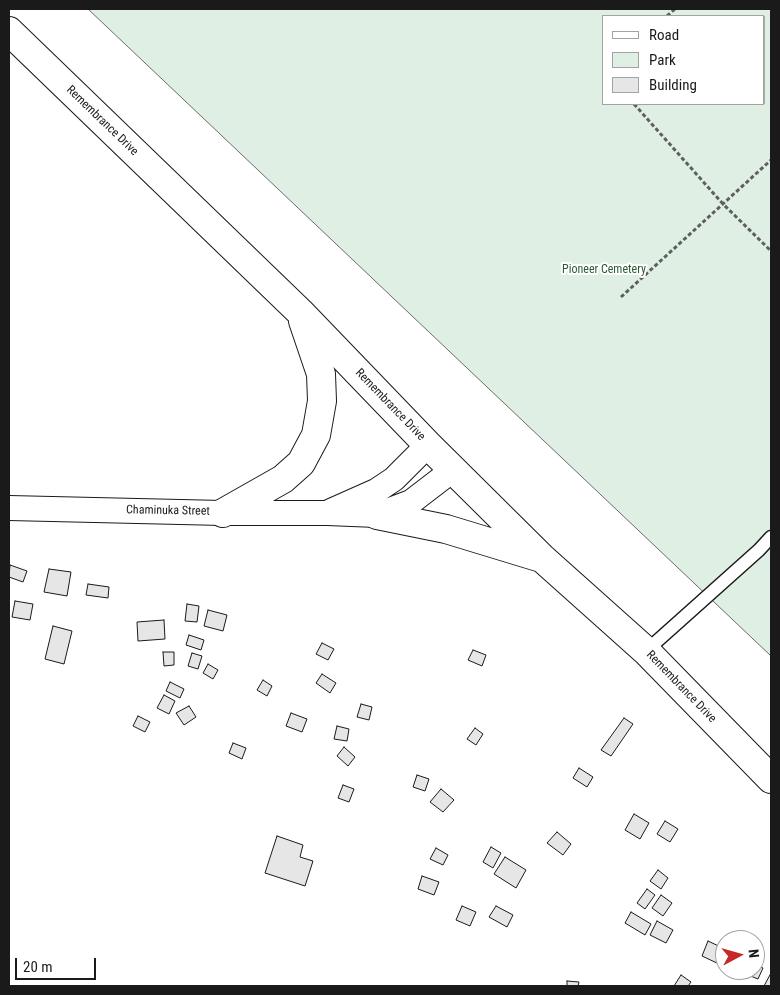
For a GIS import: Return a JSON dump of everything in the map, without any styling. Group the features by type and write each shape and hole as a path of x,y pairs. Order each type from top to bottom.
{"main road":[{"name":"Remembrance Drive","path":"9,31 300,312 428,445 542,558 646,651 771,779"},
{"path":"223,512 283,479 301,462 316,435 322,401 321,374 300,312"},
{"path":"377,515 446,529 542,558"}],"street":[{"path":"327,513 376,491 394,479 428,445"},
{"path":"377,515 411,502 454,469"},
{"name":"Chaminuka Street","path":"9,508 377,515"}],"lane":[{"path":"646,651 759,550 771,537"}],"path":[{"path":"635,105 723,204 771,251"},
{"path":"621,297 771,160"}],"green space":[{"name":"Pioneer Cemetery","path":"88,9 771,9 771,656"}],"building":[{"path":"10,565 27,571 23,582 9,577"},
{"path":"49,569 71,572 67,596 44,592"},
{"path":"88,584 109,587 108,598 86,595"},
{"path":"15,601 33,604 30,620 12,617"},
{"path":"187,604 199,606 197,622 185,621"},
{"path":"208,610 227,615 223,631 204,626"},
{"path":"164,620 165,639 138,641 137,622"},
{"path":"53,626 72,631 64,664 45,659"},
{"path":"189,635 204,640 201,650 186,645"},
{"path":"322,643 334,649 328,660 316,654"},
{"path":"473,650 486,655 482,666 468,660"},
{"path":"163,652 174,652 174,665 164,666"},
{"path":"192,653 202,656 198,669 188,666"},
{"path":"208,664 218,670 213,679 203,673"},
{"path":"322,674 336,683 330,693 316,683"},
{"path":"263,680 272,686 267,696 257,690"},
{"path":"170,682 184,689 180,698 166,691"},
{"path":"164,695 175,701 169,714 157,708"},
{"path":"361,704 372,707 369,720 357,717"},
{"path":"189,706 196,717 184,725 176,713"},
{"path":"291,713 307,719 302,732 286,726"},
{"path":"138,716 150,722 145,732 133,726"},
{"path":"624,718 633,724 611,756 601,750"},
{"path":"337,726 349,729 347,741 334,739"},
{"path":"475,728 483,734 476,745 467,739"},
{"path":"233,743 246,748 242,759 229,753"},
{"path":"344,747 355,757 348,766 337,756"},
{"path":"579,768 593,777 587,787 573,778"},
{"path":"417,775 429,779 425,791 413,787"},
{"path":"343,785 354,789 349,802 338,798"},
{"path":"441,789 454,800 443,812 430,802"},
{"path":"634,814 649,823 640,839 625,830"},
{"path":"665,821 678,829 670,842 657,834"},
{"path":"557,832 571,844 563,855 547,843"},
{"path":"277,836 303,845 300,857 313,861 305,886 265,873"},
{"path":"491,847 501,853 493,868 483,862"},
{"path":"436,848 448,855 443,865 430,859"},
{"path":"505,857 526,870 516,888 494,874"},
{"path":"658,870 668,878 661,889 650,881"},
{"path":"422,876 439,882 434,895 418,889"},
{"path":"647,889 655,895 645,909 637,903"},
{"path":"661,895 672,903 663,916 652,908"},
{"path":"462,906 476,912 470,926 456,920"},
{"path":"496,906 513,915 507,927 489,917"},
{"path":"631,912 651,924 645,935 625,923"},
{"path":"657,921 673,930 666,943 650,935"},
{"path":"708,941 715,944 715,962 702,956"},
{"path":"771,973 771,986 764,986"},
{"path":"681,975 691,982 688,986 674,986"},
{"path":"567,981 579,982 578,986 567,986"}]}
